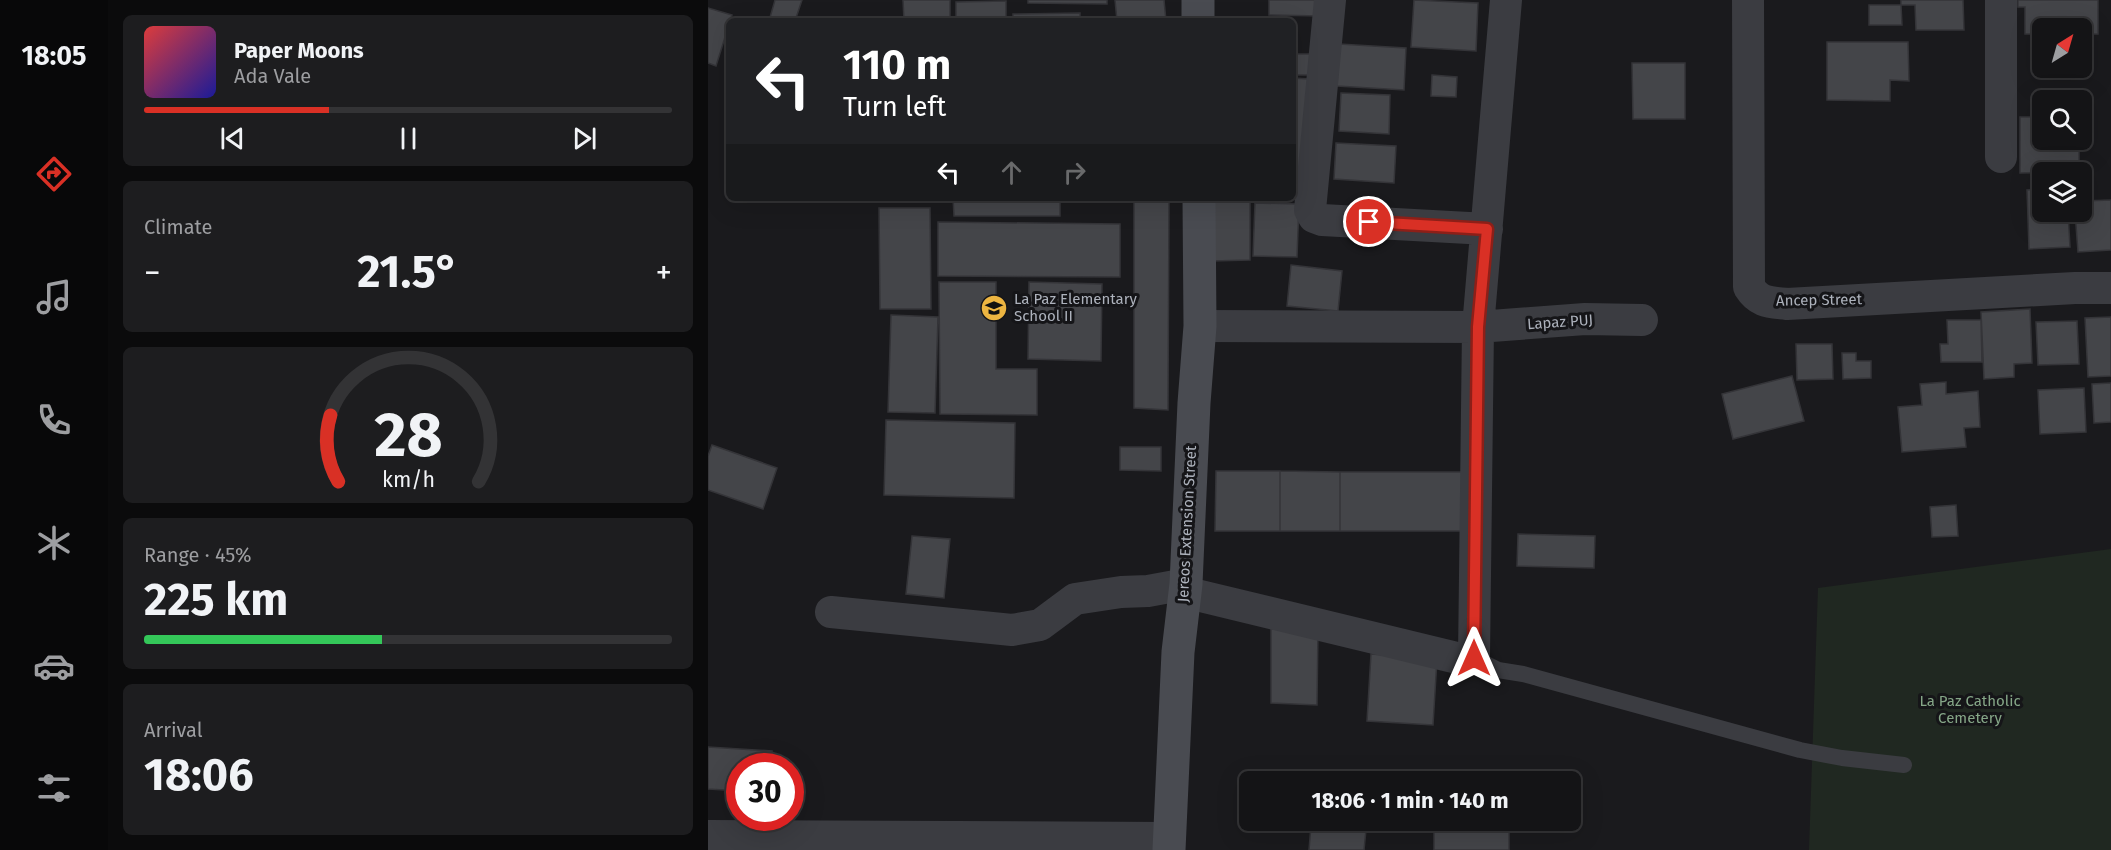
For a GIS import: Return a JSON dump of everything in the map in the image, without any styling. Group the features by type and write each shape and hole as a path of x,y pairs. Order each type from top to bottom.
{"street":[{"path":"1198,0 1198,18"},
{"path":"1330,0 1311,210 1314,217 1322,220 1487,229"},
{"path":"831,612 1012,630 1040,626 1075,599 1121,592 1185,588 1457,658 1466,660 1474,658 1478,327 1506,0"},
{"name":"Ancep Street","path":"1748,0 1749,287 1754,296 1762,300 1787,304 2111,288"},
{"path":"2001,0 2001,157"},
{"name":"Jereos Extension Street","path":"1169,844 1178,652 1185,588 1200,326 1199,201"},
{"name":"Lapaz PUJ","path":"1200,326 1478,327 1585,319 1642,320"},
{"path":"708,836 977,843 1169,844"}],"lane":[{"path":"1474,658 1498,670 1523,674 1800,750 1842,758 1904,765"}],"green space":[{"name":"La Paz Catholic Cemetery","path":"2111,549 2111,850 1809,850 1818,588"}],"building":[{"path":"775,0 802,0 796,18 770,18"},
{"path":"903,0 950,0 950,18 904,18"},
{"path":"1028,0 1107,0 1107,4 1028,3"},
{"path":"1115,0 1164,0 1166,18 1117,18"},
{"path":"1269,0 1321,0 1320,16 1269,15"},
{"path":"1414,0 1478,3 1476,51 1411,47"},
{"path":"1901,0 1963,0 1964,30 1916,30 1915,5 1901,5"},
{"path":"2018,0 2098,0 2098,34 2092,34 2092,18 2032,18 2032,34 2025,34 2025,7 2018,7"},
{"path":"1006,1 1006,18 956,18 956,2"},
{"path":"1869,5 1901,5 1902,25 1869,25"},
{"path":"708,8 732,15 731,18 726,18 726,34 716,66 708,63"},
{"path":"1080,13 1080,18 1013,18 1013,14"},
{"path":"1827,42 1908,42 1909,81 1890,80 1890,101 1827,100"},
{"path":"1339,44 1406,48 1404,90 1337,86"},
{"path":"1296,54 1310,54 1310,75 1296,75"},
{"path":"1632,63 1685,63 1685,119 1633,119"},
{"path":"1432,75 1457,77 1456,97 1431,96"},
{"path":"1296,78 1309,79 1304,200 1296,200"},
{"path":"1341,93 1390,95 1389,134 1339,131"},
{"path":"2020,117 2032,117 2032,150 2079,150 2079,162 2032,162 2032,173 2020,173"},
{"path":"1336,143 1396,146 1394,183 1334,179"},
{"path":"2027,190 2032,190 2032,222 2069,222 2070,247 2029,249"},
{"path":"2111,200 2111,250 2078,252 2076,222 2092,222 2092,201"},
{"path":"953,201 1060,201 1060,216 954,216"},
{"path":"1134,201 1169,201 1168,410 1134,408"},
{"path":"1211,201 1250,201 1250,260 1212,261"},
{"path":"1255,203 1299,204 1297,257 1253,256"},
{"path":"879,208 930,208 931,309 880,309"},
{"path":"938,222 1120,224 1120,277 938,276"},
{"path":"1291,265 1342,271 1338,311 1287,306"},
{"path":"939,282 996,282 996,369 1037,369 1037,415 940,414"},
{"path":"1029,282 1102,284 1101,361 1028,359"},
{"path":"2030,309 2032,363 2014,364 2014,377 1984,379 1981,312"},
{"path":"891,315 938,317 935,413 888,412"},
{"path":"2111,317 2111,376 2088,377 2085,318"},
{"path":"1947,320 1981,320 1982,362 1941,362 1940,344 1948,344"},
{"path":"2077,321 2079,364 2038,365 2036,322"},
{"path":"1796,344 1832,344 1833,379 1797,380"},
{"path":"1842,353 1856,353 1856,361 1871,361 1871,378 1843,379"},
{"path":"1792,376 1804,421 1733,439 1722,394"},
{"path":"1946,382 1946,394 1978,391 1980,427 1964,428 1966,447 1902,452 1898,407 1922,405 1920,384"},
{"path":"2111,383 2111,422 2094,423 2092,384"},
{"path":"2084,388 2086,432 2040,434 2038,390"},
{"path":"886,420 1015,423 1014,498 884,495"},
{"path":"712,445 777,468 763,509 708,490 708,456"},
{"path":"1120,447 1161,447 1161,471 1120,470"},
{"path":"1216,471 1280,471 1280,531 1215,531"},
{"path":"1280,471 1340,472 1340,531 1280,531"},
{"path":"1340,472 1462,472 1462,531 1340,531"},
{"path":"1956,505 1958,536 1932,537 1930,507"},
{"path":"1518,534 1595,536 1594,568 1517,566"},
{"path":"912,536 950,539 944,598 906,594"},
{"path":"1271,629 1318,629 1317,705 1271,703"},
{"path":"1371,654 1437,659 1433,725 1367,721"},
{"path":"708,747 772,751 772,753 726,753 726,790 708,789"},
{"path":"1311,831 1366,831 1364,850 1309,850"},
{"path":"1434,831 1509,831 1509,850 1434,850"}],"place":[{"name":"La Paz Elementary School II","path":"994,308"}],"route":[{"path":"1369,222 1487,229 1478,327 1474,658"}]}
